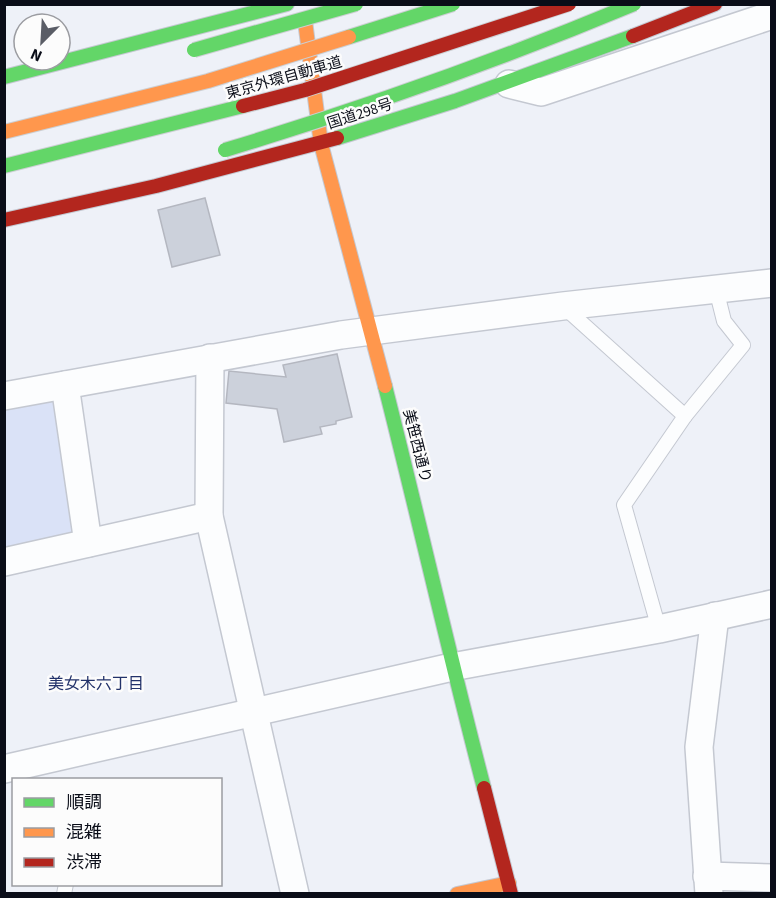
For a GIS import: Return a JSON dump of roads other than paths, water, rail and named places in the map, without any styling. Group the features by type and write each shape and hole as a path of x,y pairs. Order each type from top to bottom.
{"main road":[{"path":"4,77 287,4"},
{"name":"美笹西通り","path":"303,4 321,144 414,498 452,667 510,888"},
{"path":"183,52 356,4"},
{"name":"東京外環自動車道","path":"4,132 208,81 453,4"},
{"name":"東京外環自動車道","path":"4,166 305,90 569,4"},
{"path":"213,153 382,101 533,46 633,4"},
{"name":"国道298号","path":"4,219 185,179 321,144 509,84 715,4"},
{"path":"457,894 510,888"}],"street":[{"path":"509,84 541,92 771,15"},
{"path":"4,396 371,331 563,306 771,283"},
{"path":"210,358 208,516 295,894"},
{"path":"65,385 88,543"},
{"path":"4,562 208,516"},
{"path":"4,769 452,667 659,629 771,604"},
{"path":"716,616 699,747 708,885 771,878"}],"lane":[{"path":"659,629 624,505 685,416 743,345 724,321 716,289"},
{"path":"563,306 685,416"}],"district":[{"name":"美女木六丁目","path":"96,684"}]}
